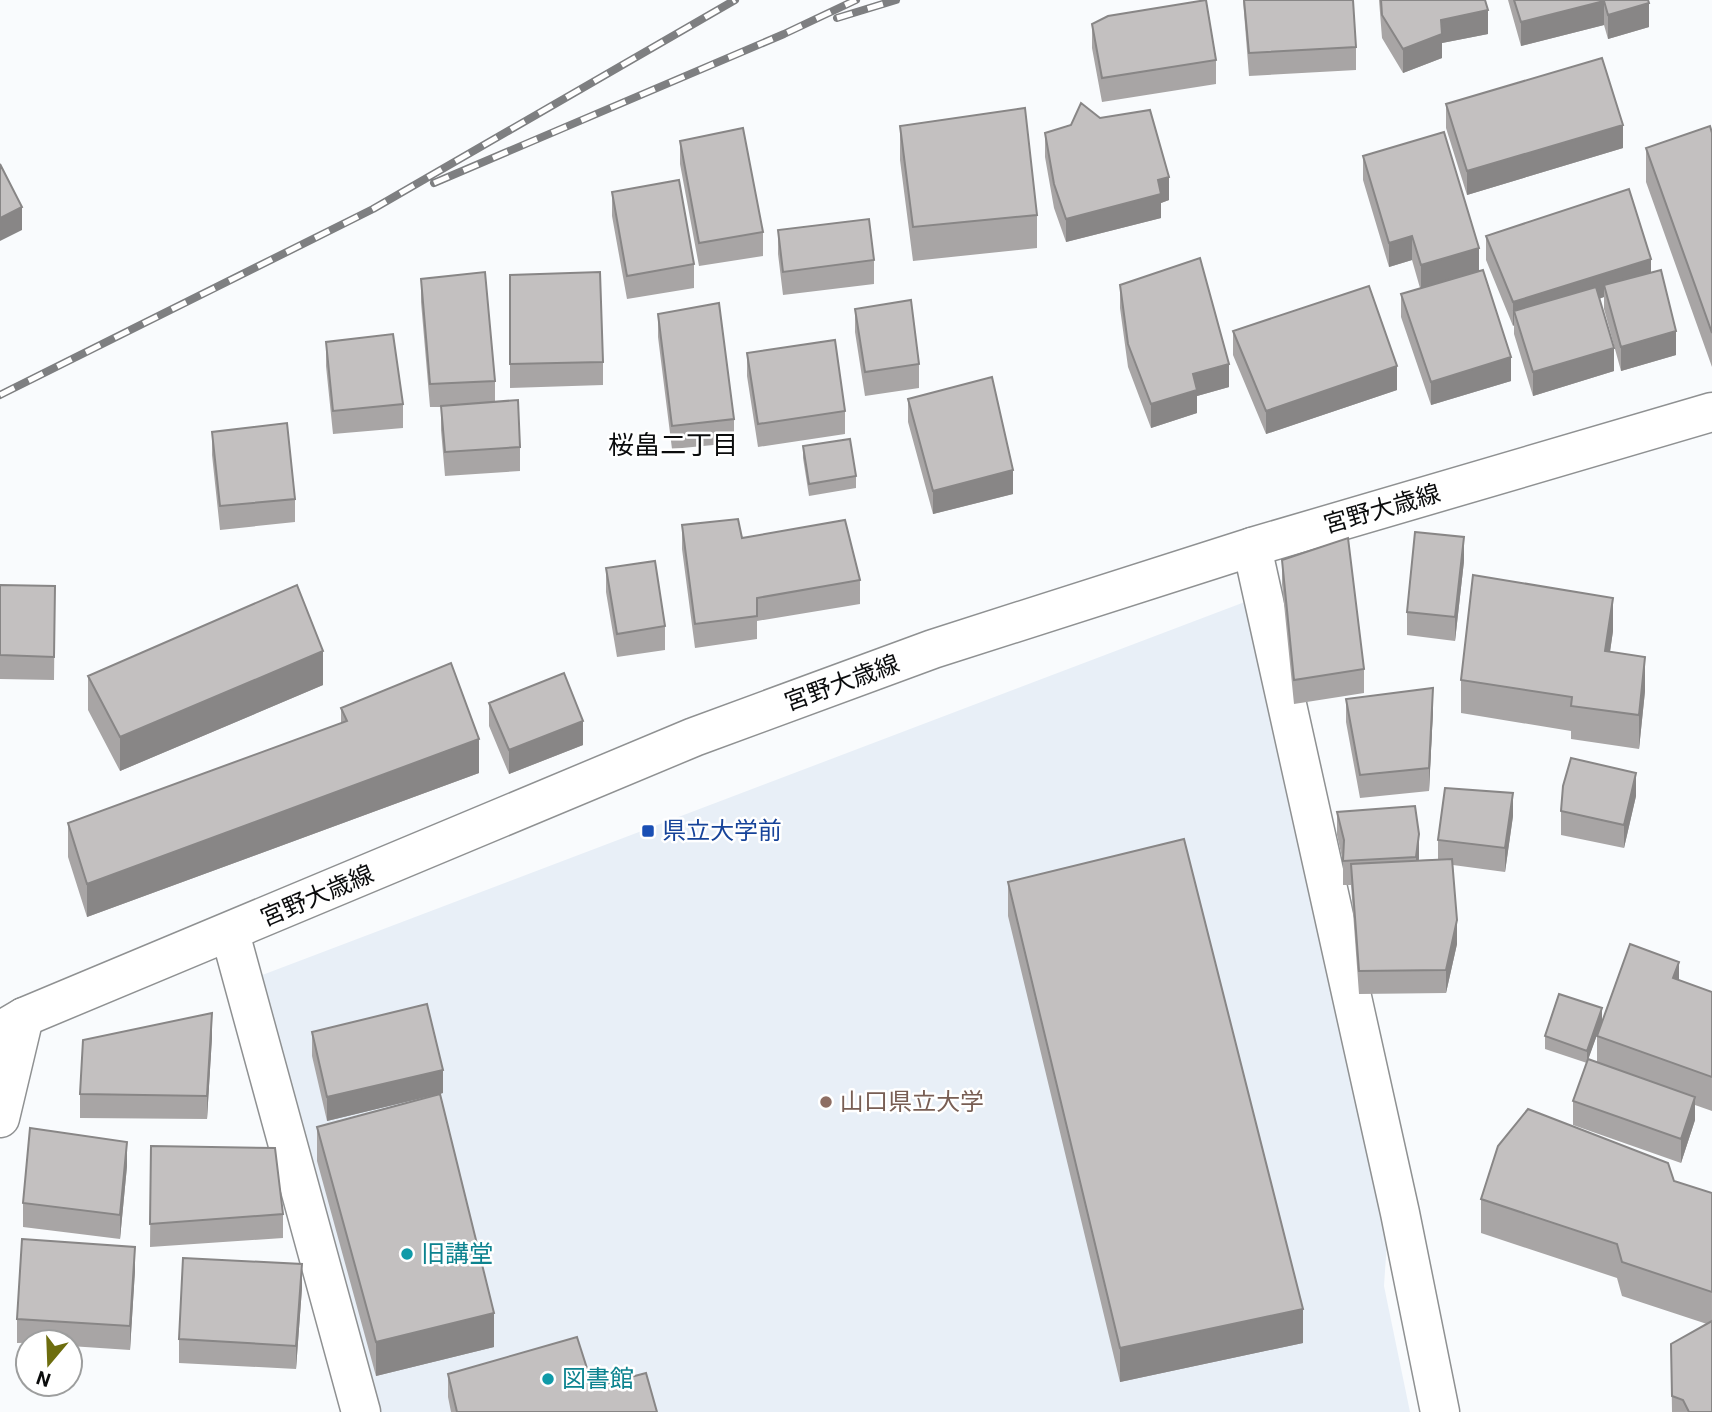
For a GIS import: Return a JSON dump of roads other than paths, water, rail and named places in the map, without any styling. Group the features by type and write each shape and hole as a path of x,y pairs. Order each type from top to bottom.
{"main road":[{"name":"宮野大歳線","path":"12,1024 694,737 933,649 1252,547 1712,412"},
{"path":"1252,547 1400,1213 1440,1412"},
{"path":"230,933 361,1412"},
{"path":"0,1118 12,1024"}],"railway":[{"path":"0,395 373,209 735,0"},
{"path":"434,183 784,34 856,0"},
{"path":"837,18 896,0"}],"place":[{"name":"県立大学前","path":"648,831"},
{"name":"山口県立大学","path":"826,1102"},
{"name":"旧講堂","path":"407,1254"},
{"name":"図書館","path":"548,1379"}],"district":[{"name":"桜畠二丁目","path":"673,445"}]}
